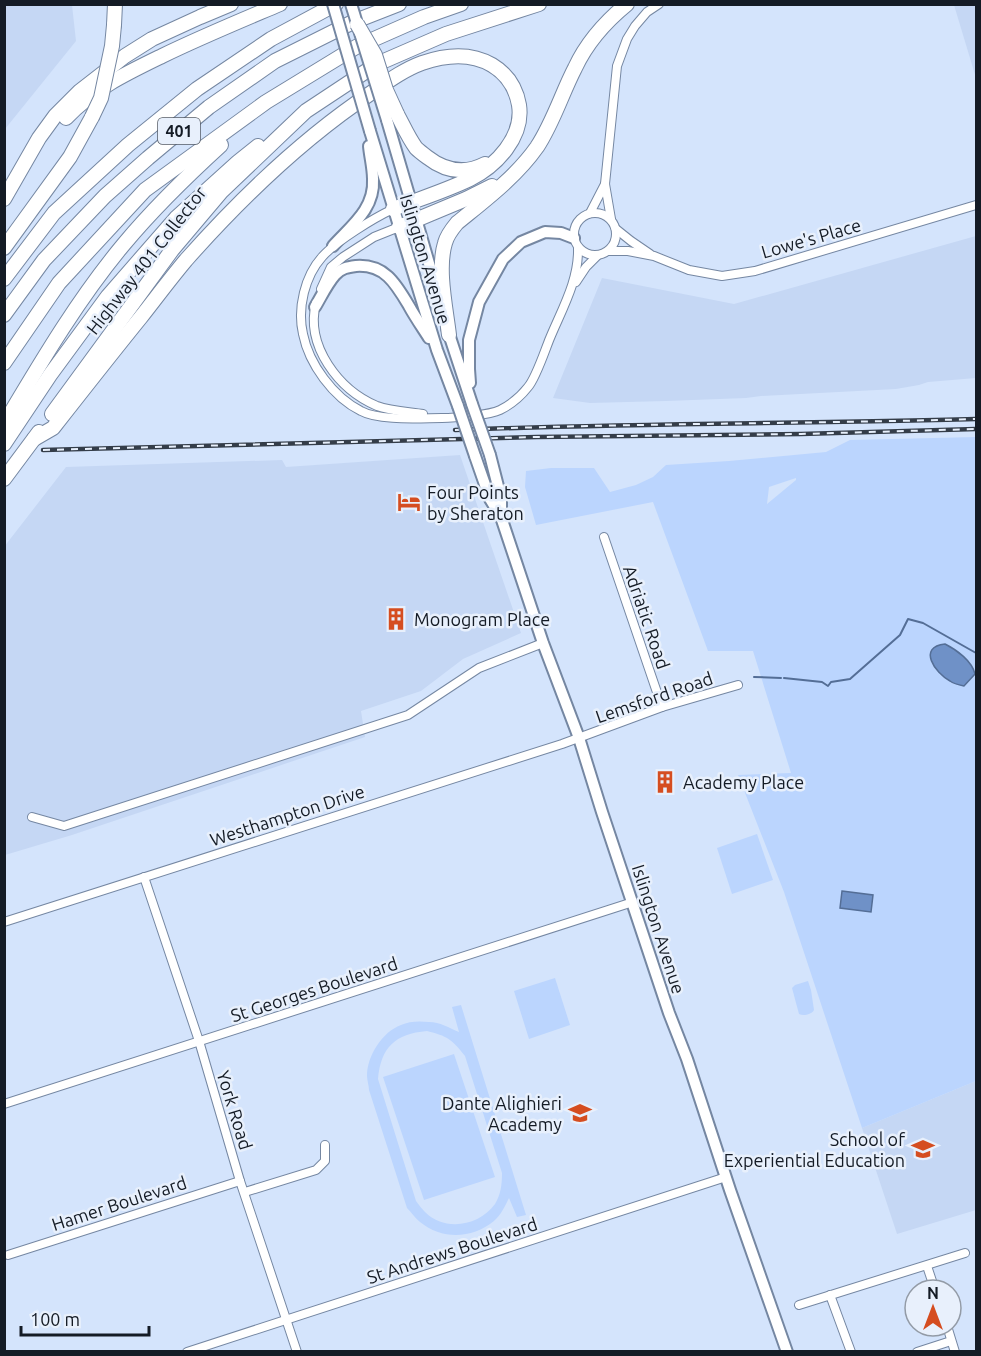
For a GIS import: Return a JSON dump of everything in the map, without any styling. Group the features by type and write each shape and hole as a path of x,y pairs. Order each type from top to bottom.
{"highway":[{"path":"4,248 70,157 101,98 112,46 115,4"},
{"path":"4,199 39,138 55,116 80,91 125,56 152,39 231,4"},
{"path":"26,162 75,108 108,84 198,39 280,4"},
{"name":"401","path":"4,279 54,213 128,145 197,89 271,39 335,4"},
{"name":"401","path":"4,315 44,260 105,196 208,107 275,61 353,22 399,4"},
{"name":"401","path":"4,363 59,283 145,190 266,102 356,47 424,17 461,4"},
{"name":"Highway 401 Collector","path":"4,479 172,250 221,192 306,111 377,64 446,34 539,4"},
{"path":"449,335 442,268 446,239 457,223 519,169 538,146 576,65 591,40 610,18 627,4"},
{"path":"357,24 375,55 392,117 417,150 447,170 462,171 479,167 500,156"},
{"path":"34,439 53,428 185,261 238,205 321,129 400,73 420,64 440,58 460,56 478,58 493,65 511,82 518,101 520,116 512,142 488,167 471,179 393,209"},
{"path":"4,424 51,345 124,244 182,180 266,102"},
{"path":"4,444 50,375 108,296 176,218 238,162 306,111"},
{"path":"399,227 466,199 519,169"}],"main road":[{"name":"Islington Avenue","path":"335,4 370,131 437,350 490,499 501,517 543,644 579,738 666,1004 787,1352"},
{"path":"351,4 357,24"},
{"name":"Islington Avenue","path":"392,117 411,202 449,335 490,455 501,498 501,517"},
{"path":"333,246 366,210 371,201 374,182 369,147 370,131"},
{"path":"472,404 469,340 479,302 503,259 521,242 545,232 561,233 576,243"},
{"path":"315,307 335,275 346,267 362,266 380,270 398,286 437,350"}],"street":[{"path":"393,209 333,246 311,272 306,286 301,317 307,348 334,392 363,412 390,418 451,418 499,411 518,398 530,386 572,288 586,267 597,256 609,251 616,241 616,229 611,219 605,184 617,66 621,52 635,26 647,12 658,4"},
{"path":"590,213 605,184"},
{"name":"Lowe's Place","path":"616,229 654,256 688,270 722,276 755,271 976,205"},
{"path":"572,288 578,261 574,228 580,219 590,213 601,213 611,219"},
{"path":"399,227 374,237 331,267 315,307 314,320 319,347 331,370 340,381 379,407 451,418"},
{"path":"576,243 586,254 597,256"},
{"name":"Lowe's Place","path":"609,251 628,251 654,256"},
{"name":"Adriatic Road","path":"604,537 662,707"},
{"path":"32,817 64,826 408,715 479,668 543,644"},
{"name":"Lemsford Road","path":"579,738 662,707 738,684"},
{"name":"Westhampton Drive","path":"4,922 579,738"},
{"name":"York Road","path":"144,877 199,1041 240,1181 297,1352"},
{"name":"St Georges Boulevard","path":"4,1104 633,902"},
{"path":"245,1192 316,1170 325,1161 325,1145"},
{"name":"St Andrews Boulevard","path":"187,1352 726,1177"},
{"name":"Hamer Boulevard","path":"8,1255 240,1181"},
{"path":"799,1305 965,1253"},
{"path":"927,1266 931,1278"},
{"path":"830,1295 851,1352"},
{"path":"950,1338 955,1352"},
{"path":"917,1352 951,1341"}],"shaded area":[{"path":"5,4 72,5 76,41 5,129"},
{"path":"954,5 976,5 976,78"},
{"path":"976,236 976,378 928,382 896,389 746,398 590,403 553,398 602,278 734,304"},
{"path":"976,437 976,1081 862,1128 784,892 738,775 791,773 753,651 708,651 653,502 536,525 525,487 526,471 551,468 594,468 610,492 636,485 653,477 666,465 826,452 850,440","holes":["796,478 767,504 769,487"]},
{"path":"460,455 521,633 463,659 421,691 361,711 365,737 72,835 5,855 4,547 66,467 282,460 286,467"},
{"path":"945,644 963,656 973,669 975,674 964,686 944,677 931,661 932,650"},
{"path":"757,834 773,880 732,894 717,848"},
{"path":"842,891 873,895 871,912 840,908"},
{"path":"555,978 570,1025 529,1039 514,991"},
{"path":"808,981 814,1010 809,1014 801,1015 792,988"},
{"path":"461,1005 526,1215 517,1217 509,1198 494,1221 476,1231 457,1235 429,1228 407,1208 369,1090 367,1076 373,1053 382,1039 394,1028 407,1023 433,1022 459,1032 452,1007","holes":["427,1031 449,1039 465,1056 502,1173 501,1189 495,1204 480,1217 462,1224 442,1222 433,1218 416,1201 378,1079 382,1058 392,1044 406,1035"]},
{"path":"454,1054 495,1177 424,1200 383,1077"},
{"name":"School of Experiential Education","path":"976,1081 976,1210 897,1234 862,1128"}],"waterway":[{"path":"784,678 822,682 828,686 831,682 850,679 900,635 908,619 923,623 976,653"},
{"path":"754,677 781,678"}],"railway":[{"path":"455,430 976,419"},
{"path":"43,450 537,437 801,434 976,429"}],"place":[{"name":"Four Points by Sheraton","path":"409,502"},
{"name":"Monogram Place","path":"396,619"},
{"name":"Academy Place","path":"665,782"},
{"name":"Dante Alighieri Academy","path":"580,1113"},
{"name":"School of Experiential Education","path":"923,1149"}]}
